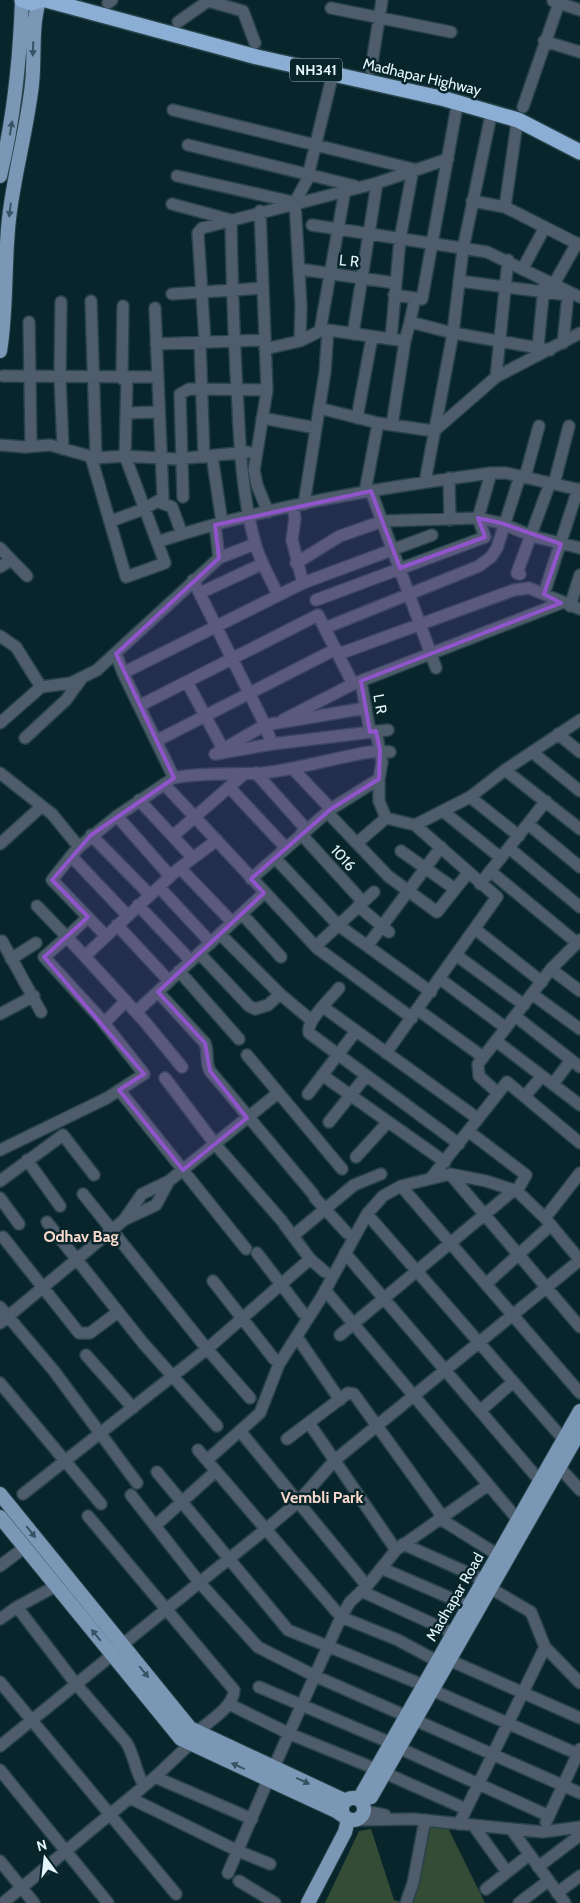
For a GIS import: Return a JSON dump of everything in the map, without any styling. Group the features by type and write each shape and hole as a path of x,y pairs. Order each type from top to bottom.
{"highway":[{"name":"NH341","path":"22,0 31,3 42,0"},
{"name":"Madhapar Highway","path":"42,0 248,55 448,91 521,111 580,142"},
{"name":"Madhapar Highway","path":"78,0 85,4 518,120 580,152"}],"main road":[{"path":"0,176 10,133 15,99 22,0"},
{"path":"0,352 4,326 9,220 13,187 25,136 32,83 36,13 42,0"},
{"name":"Madhapar Road","path":"443,1661 453,1633 469,1606 487,1584 498,1555 580,1411"},
{"name":"Madhapar Road","path":"308,1903 354,1814 487,1584 560,1467 580,1431"},
{"path":"0,1494 117,1650 175,1733 190,1744 271,1773"},
{"path":"0,1517 56,1586 185,1723 197,1732 336,1811 354,1814"}],"street":[{"path":"371,69 382,0"},
{"path":"178,22 200,4 208,1 243,11 255,43"},
{"path":"523,107 557,1 580,10"},
{"path":"331,8 451,32"},
{"path":"544,41 580,52"},
{"path":"300,342 299,269 295,202 308,176 334,70"},
{"path":"394,295 422,299 457,106"},
{"path":"173,110 413,169"},
{"path":"425,482 454,333 458,281 463,249 491,115"},
{"path":"505,207 517,123"},
{"path":"188,145 359,187"},
{"path":"219,558 219,524 208,456 202,389 202,292 198,233 202,228 295,202 377,183 413,169 448,159"},
{"path":"391,339 400,239 413,169"},
{"path":"177,176 295,202"},
{"path":"354,334 377,183"},
{"path":"303,583 296,563 292,540 295,518 316,428 330,274 345,190"},
{"path":"472,201 505,207 578,244 543,292 538,347"},
{"path":"172,204 231,220"},
{"path":"260,211 267,390 256,451 255,477 268,512"},
{"path":"231,220 233,341 240,453 255,544 262,564 278,595"},
{"path":"312,225 487,252 508,260 575,296"},
{"path":"523,268 544,227"},
{"path":"496,377 508,260"},
{"name":"L R","path":"299,269 395,283"},
{"path":"458,281 506,289 575,296"},
{"path":"172,294 263,288"},
{"path":"563,343 575,296"},
{"path":"392,425 405,342 415,298"},
{"path":"91,301 94,457 126,577 165,563 125,456 126,413 123,306"},
{"path":"61,302 60,378 63,449"},
{"path":"111,521 159,502 164,493 155,308"},
{"path":"29,322 31,446"},
{"path":"410,322 454,333 550,350"},
{"path":"156,344 233,341 265,345 300,342 324,331 405,342"},
{"path":"434,432 496,377 580,333"},
{"path":"357,418 372,337"},
{"path":"3,376 124,379 158,377"},
{"path":"183,497 180,394 189,389 267,390"},
{"path":"319,408 378,423 434,432"},
{"path":"126,413 159,412"},
{"path":"262,418 316,428"},
{"path":"378,423 368,492 383,521 436,668"},
{"path":"139,706 318,615 325,628 479,566 491,557 497,548 539,426"},
{"path":"520,574 517,573 552,483 569,426"},
{"path":"0,445 50,445 94,457 125,456 181,459 256,451"},
{"path":"316,600 485,537 478,518 491,473"},
{"path":"157,542 249,516 368,492 491,473 523,477 579,490 544,594"},
{"path":"449,478 450,520"},
{"path":"159,502 172,507 182,534"},
{"path":"296,563 340,536 383,521 478,518 504,525 532,536 580,548"},
{"path":"123,673 303,583 432,535"},
{"path":"0,723 41,687 71,683 97,670 219,558 255,544"},
{"path":"0,548 27,576"},
{"path":"0,567 11,560"},
{"path":"200,593 262,564"},
{"path":"571,606 580,574"},
{"path":"194,580 265,725 272,744"},
{"path":"156,741 337,652 514,590 529,588 571,606"},
{"path":"282,720 357,682 431,654 571,606"},
{"name":"L R","path":"325,628 337,652 357,682 385,752 379,779 379,801 386,818"},
{"path":"0,636 16,647 41,687"},
{"path":"116,654 123,673 174,778"},
{"path":"25,738 66,700 82,678"},
{"path":"187,682 223,749"},
{"path":"366,708 282,720 265,725 215,754 272,744 378,731"},
{"path":"415,826 470,797 505,770 580,720"},
{"path":"558,734 580,752"},
{"path":"106,936 52,880 79,846 139,800 174,778 191,775 244,774 293,769 385,752"},
{"path":"532,752 580,791"},
{"path":"293,769 388,876 437,912 468,874"},
{"path":"505,770 580,829"},
{"path":"0,773 52,814 79,846"},
{"name":"1016","path":"256,773 360,904 386,929"},
{"path":"173,836 244,774"},
{"path":"251,879 329,810 379,779"},
{"path":"164,784 264,893 316,946 415,1014 483,1057"},
{"path":"229,787 286,848"},
{"path":"470,797 519,836"},
{"path":"139,800 193,858"},
{"path":"480,884 546,801"},
{"path":"0,844 42,806"},
{"path":"444,812 501,858"},
{"path":"117,816 170,876"},
{"path":"357,843 386,818 415,826 441,847 468,874 497,897 386,1053"},
{"path":"528,824 580,867"},
{"path":"91,835 211,943"},
{"path":"85,956 170,876 217,840"},
{"path":"368,945 386,929 408,890 441,847"},
{"path":"509,848 580,907"},
{"path":"401,851 455,890"},
{"path":"71,856 127,915"},
{"path":"275,858 338,925 430,992"},
{"path":"180,868 232,922"},
{"path":"490,871 578,942 551,969 483,1057 477,1068 479,1076 498,1093"},
{"path":"316,946 374,892"},
{"path":"136,1012 264,893"},
{"path":"138,905 248,1006 255,1010 268,1005 280,994"},
{"path":"37,906 136,1012 182,1067"},
{"path":"242,914 281,957"},
{"path":"0,1150 119,1090 144,1074 104,1023 44,957 88,917"},
{"path":"117,925 169,982"},
{"path":"475,929 542,982"},
{"path":"220,934 280,994 311,1020"},
{"path":"2,941 34,996 41,1012"},
{"path":"12,959 36,943"},
{"path":"456,955 524,1005"},
{"path":"551,969 580,991"},
{"path":"180,971 239,1038"},
{"path":"440,979 506,1028"},
{"path":"338,988 311,1020 308,1028 309,1033 459,1144"},
{"path":"158,992 205,1043 208,1051 206,1065 210,1071 325,1210 347,1233"},
{"path":"532,994 580,1029"},
{"path":"0,1014 34,996"},
{"path":"104,1023 126,1001"},
{"path":"323,1008 477,1118"},
{"path":"515,1016 576,1063 553,1084"},
{"path":"308,1094 339,1056 356,1031"},
{"path":"496,1041 580,1105"},
{"path":"247,1055 354,1185"},
{"path":"322,1076 444,1162"},
{"path":"329,1122 366,1076"},
{"path":"525,1096 542,1076"},
{"path":"165,1078 215,1144 294,1235 310,1259 325,1272"},
{"path":"431,1178 507,1082 580,1143"},
{"path":"119,1090 183,1170 303,1312"},
{"path":"137,1483 54,1372 2,1315 44,1287 124,1220 156,1205 169,1181 278,1093"},
{"path":"356,1157 388,1122"},
{"path":"340,1335 484,1214 516,1190 526,1175 468,1131"},
{"path":"0,1181 63,1135 94,1175"},
{"path":"27,1160 60,1206"},
{"path":"294,1235 354,1185 381,1174"},
{"path":"450,1174 580,1327"},
{"path":"0,1746 266,1529 298,1502 335,1460 580,1260 548,1221 516,1190 486,1181 450,1174 401,1186 384,1196 367,1214 325,1290 279,1364 260,1413 207,1460"},
{"path":"486,1284 518,1255 548,1221 578,1181"},
{"path":"401,1186 580,1394"},
{"path":"83,1194 207,1349 250,1398"},
{"path":"0,1198 19,1224"},
{"path":"367,1214 564,1440"},
{"path":"47,1222 118,1312 217,1426"},
{"path":"3,1237 79,1333 84,1335 96,1330 118,1312"},
{"path":"345,1253 540,1482"},
{"path":"23,1494 173,1377 310,1259"},
{"path":"213,1281 274,1359"},
{"path":"325,1290 518,1520"},
{"path":"297,1337 340,1400"},
{"path":"86,1355 133,1408"},
{"path":"480,1412 513,1382"},
{"path":"0,1383 101,1504"},
{"path":"287,1439 348,1394 354,1394 441,1517 498,1555"},
{"path":"309,1423 399,1547 487,1584 531,1612 545,1647 580,1683"},
{"path":"240,1430 364,1588 453,1633"},
{"path":"198,1450 341,1617 580,1718"},
{"path":"560,1467 579,1487"},
{"path":"155,1526 216,1471"},
{"path":"158,1472 288,1630 579,1753 543,1832"},
{"path":"228,1874 271,1773 341,1617 350,1602 399,1547 488,1485"},
{"path":"131,1495 199,1582 258,1647 315,1676 580,1793"},
{"path":"88,1516 231,1684 234,1696 228,1704 197,1732"},
{"path":"0,1566 24,1547"},
{"path":"381,1568 469,1606"},
{"path":"0,1619 16,1607 56,1586"},
{"path":"16,1607 76,1684 129,1746 138,1775 144,1786"},
{"path":"459,1824 545,1647"},
{"path":"0,1682 176,1894"},
{"path":"259,1687 479,1782 549,1816"},
{"path":"228,1704 290,1734 381,1770 466,1809"},
{"path":"3,1903 64,1850 155,1777 190,1744"},
{"path":"0,1770 108,1903"},
{"path":"155,1777 252,1819"},
{"path":"130,1798 238,1851 270,1864"},
{"path":"354,1814 543,1832 580,1827"},
{"path":"406,1903 413,1884 425,1820"},
{"path":"473,1825 507,1872"},
{"path":"511,1829 565,1903"},
{"path":"538,1867 580,1835"},
{"path":"486,1889 529,1854"},
{"path":"0,1861 34,1903"},
{"path":"557,1893 580,1876"},
{"path":"240,1881 275,1903"},
{"path":"518,1903 548,1881"}],"highlighted area":[{"path":"371,491 400,568 485,537 478,518 501,523 561,544 544,594 561,603 361,681 370,732 376,731 380,750 379,779 331,809 251,879 264,893 158,992 205,1043 210,1071 247,1118 183,1170 119,1090 144,1074 44,957 88,917 52,880 91,835 174,778 116,654 219,558 215,525"}],"green space":[{"path":"424,1824 447,1826 485,1903 409,1903"},
{"path":"371,1829 394,1900 405,1903 325,1903 359,1831"}],"district":[{"name":"Odhav Bag","path":"81,1236"},
{"name":"Vembli Park","path":"322,1497"}]}
